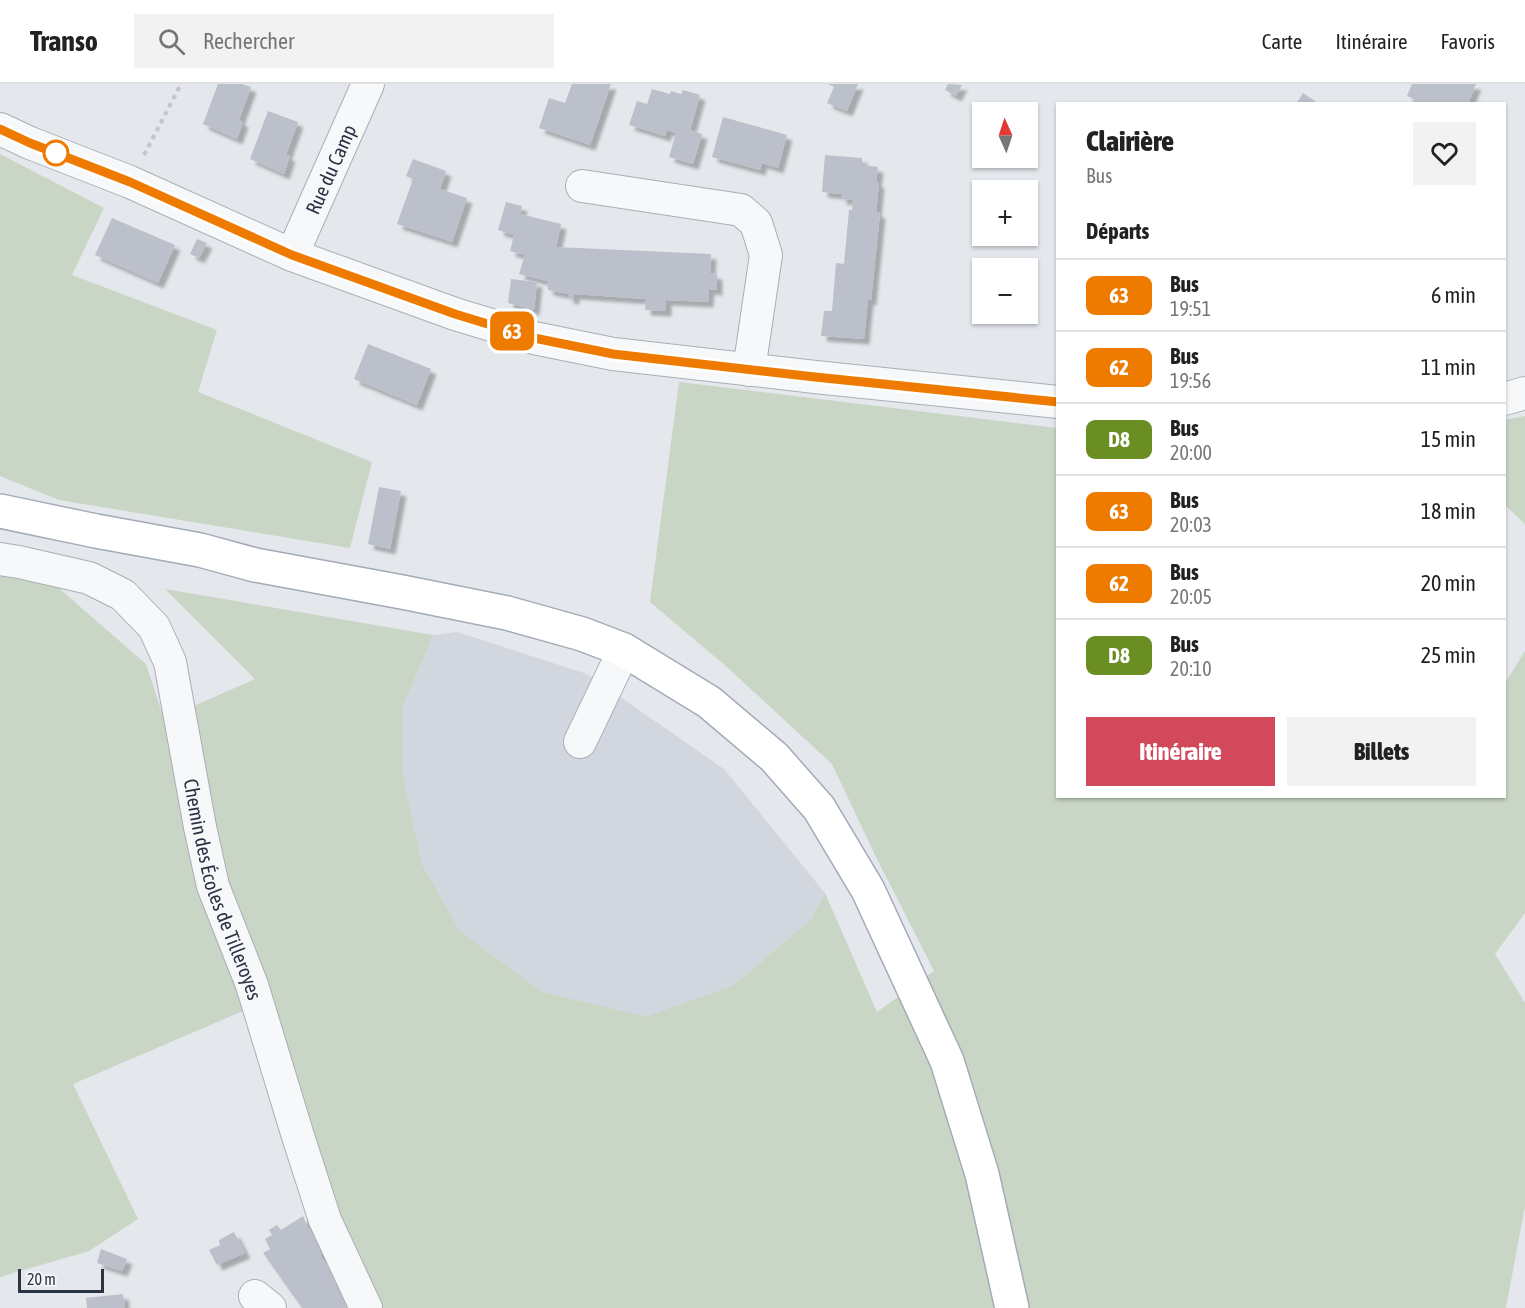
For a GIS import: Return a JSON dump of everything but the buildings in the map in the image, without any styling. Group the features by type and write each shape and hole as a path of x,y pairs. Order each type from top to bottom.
{"main road":[{"path":"0,511 200,550 255,565 507,613 582,634 624,650 709,702 774,757 819,808 868,890 946,1061 982,1174 1012,1308"},
{"path":"0,531 202,565 255,565"}],"street":[{"name":"Rue du Camp","path":"292,255 368,84"},
{"path":"0,129 130,182 292,255 455,314 534,338 613,354 1056,402"},
{"path":"582,186 741,210 756,223 766,255 749,369"},
{"path":"1506,398 1525,393"},
{"name":"Chemin des Écoles de Tilleroyes","path":"0,559 19,561 89,578 123,595 154,627 170,662 213,886 252,985 325,1220 366,1308"},
{"path":"580,742 624,650"}],"path":[{"path":"130,182 181,84"}],"shaded area":[{"path":"457,632 587,674 724,769 825,893 811,919 734,985 646,1018 543,992 460,931 422,864 402,771 402,709 433,635"}],"green space":[{"path":"0,154 104,208 72,275 217,330 198,392 372,462 350,548 59,500 0,476"},
{"path":"679,382 1056,428 1056,798 1506,798 1506,681 1525,651 1525,913 1495,954 1525,1003 1525,1206 1506,1308 380,1308 329,1203 264,1002 73,1084 138,1219 89,1251 0,1277 0,575 54,584 146,664 164,719 255,679 165,589 433,635 402,709 402,771 422,864 460,931 543,992 646,1017 734,985 811,919 825,893 877,1012 934,971 832,764 728,668 650,602"},
{"path":"1525,416 1525,524 1506,506 1506,420"}],"bus line":[{"name":"63","path":"0,129 130,182 292,255 455,314 534,338 613,354 1056,402"}]}
